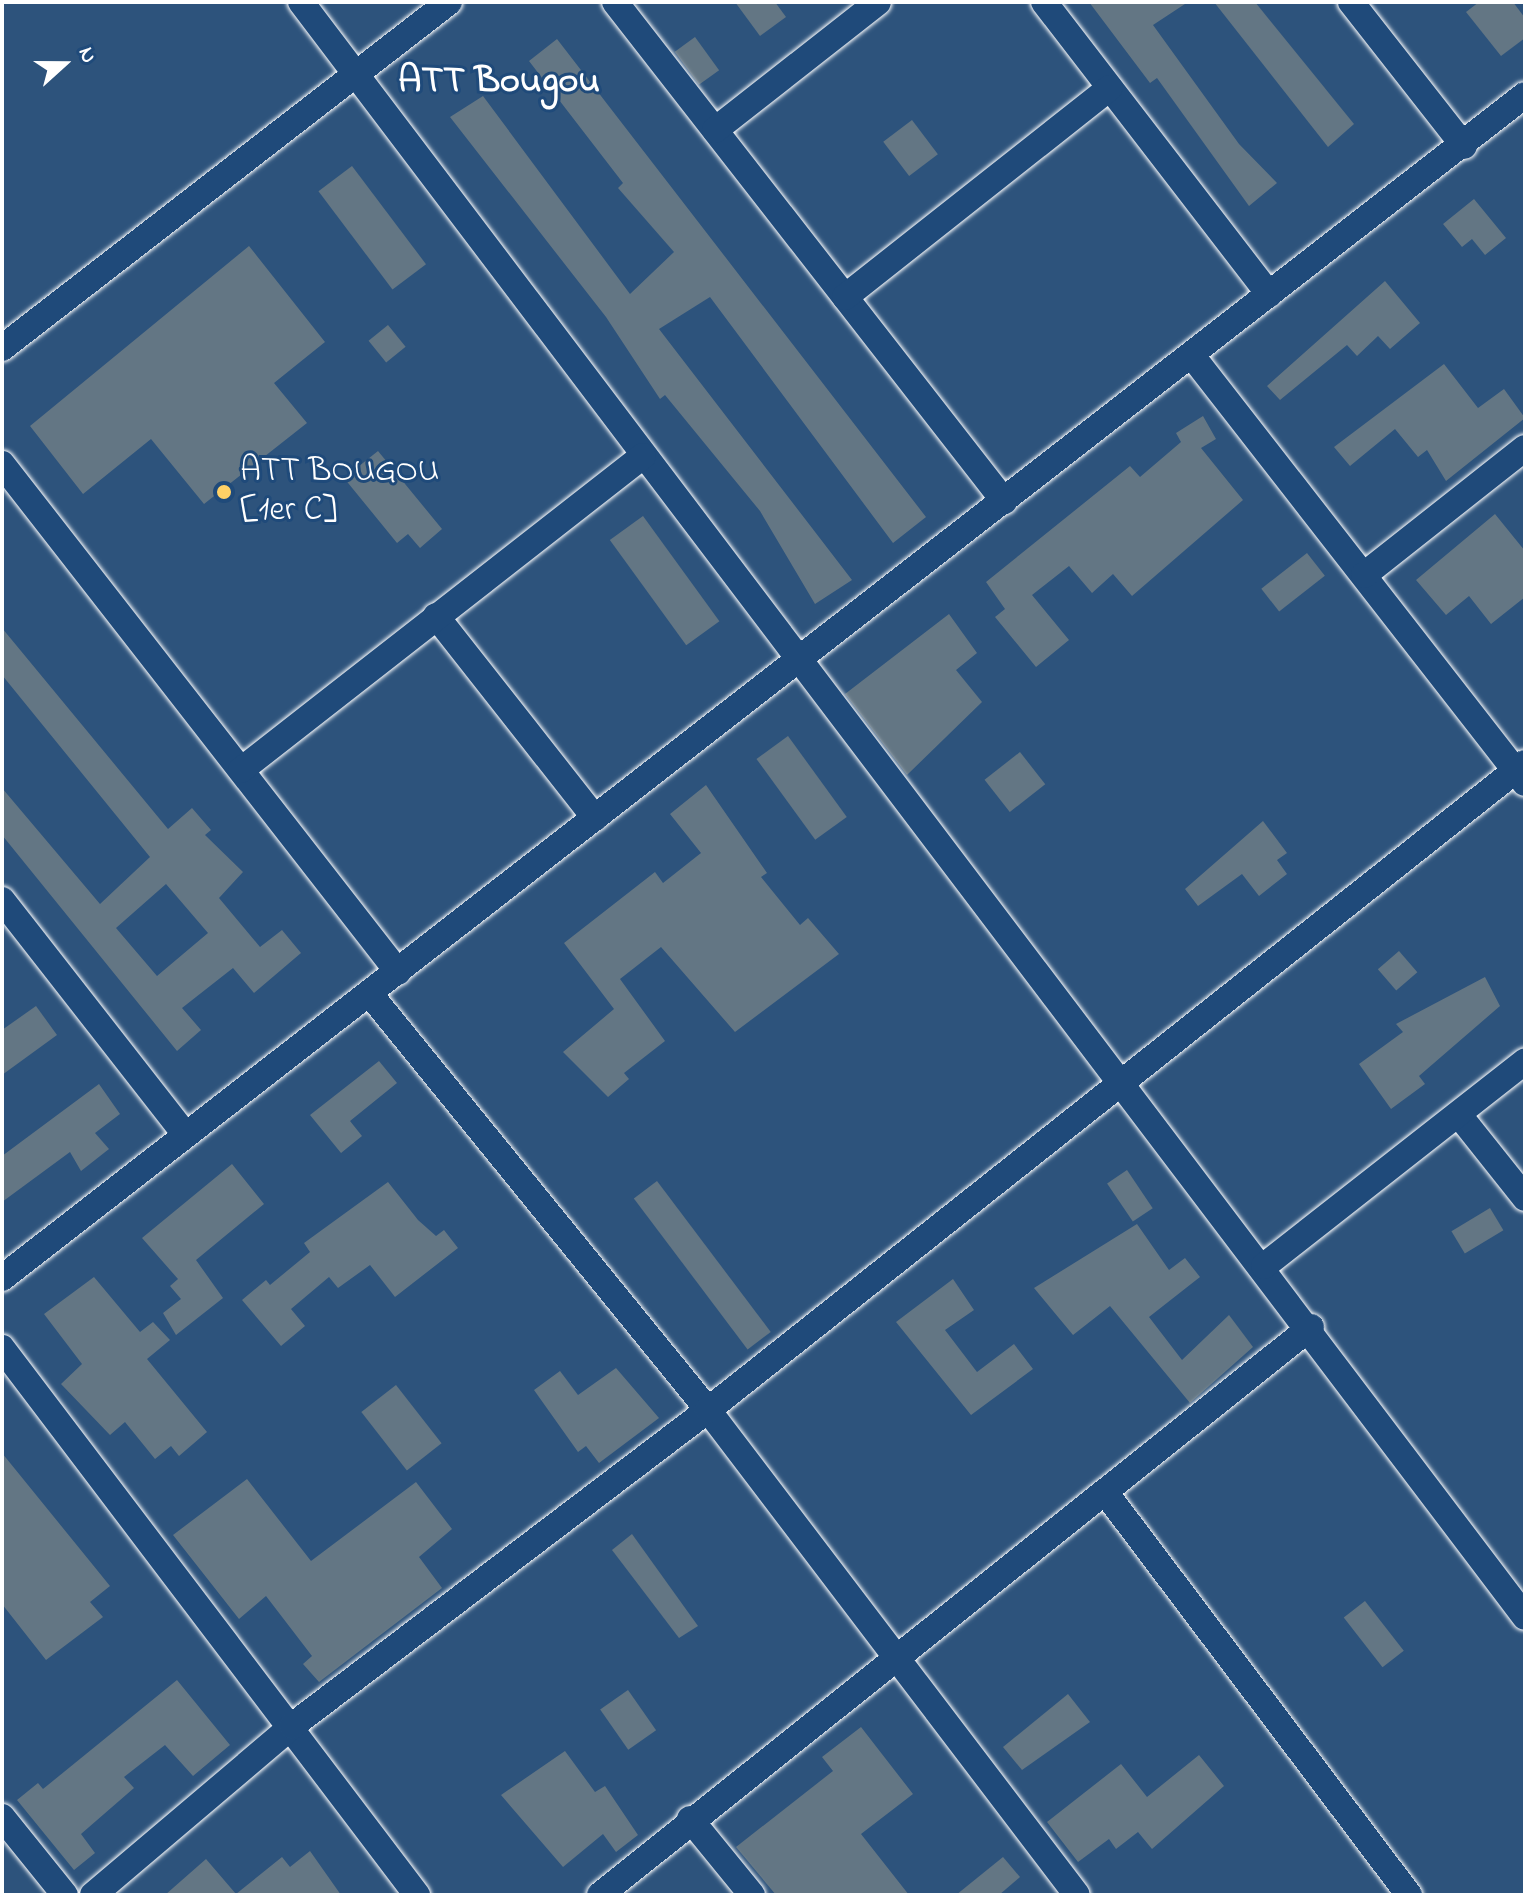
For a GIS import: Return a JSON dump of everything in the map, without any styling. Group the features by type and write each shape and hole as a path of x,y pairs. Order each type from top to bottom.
{"street":[{"path":"301,2 643,456 1311,1327 1525,1617"},
{"path":"2,348 449,2"},
{"path":"615,2 1004,501"},
{"path":"715,130 878,2"},
{"path":"1044,2 1269,294"},
{"path":"1351,2 1464,146"},
{"path":"845,297 1110,88"},
{"path":"2,1278 595,818 796,656 1193,357 1525,95"},
{"path":"93,1895 292,1726 708,1410 1122,1080 1522,772 1193,357"},
{"path":"1364,575 1525,448"},
{"path":"241,770 643,456"},
{"path":"2,464 398,972"},
{"path":"436,616 595,818"},
{"path":"2,900 10,929 185,1134"},
{"path":"369,993 708,1410 892,1656 1077,1895"},
{"path":"1264,1266 1525,1061"},
{"path":"1459,1115 1525,1198"},
{"path":"600,1895 892,1656 1105,1492 1311,1327"},
{"path":"2,1348 292,1726 417,1895"},
{"path":"1105,1492 1409,1895"},
{"path":"2,1817 65,1895"},
{"path":"690,1819 752,1895"}],"building":[{"path":"735,2 775,2 786,17 760,36"},
{"path":"1089,2 1188,2 1153,25 1239,144 1277,183 1249,206 1157,78 1150,83"},
{"path":"1214,2 1255,2 1354,124 1328,147"},
{"path":"1479,2 1513,2 1525,18 1525,38 1501,56 1466,12"},
{"path":"695,37 719,70 699,85 675,52"},
{"path":"557,39 926,517 893,543 710,297 659,329 852,580 815,604 760,511 665,395 660,399 606,317 450,117 483,96 630,294 674,252 618,188 623,183 529,61"},
{"path":"912,120 938,154 909,176 883,142"},
{"path":"352,166 426,264 392,290 318,191"},
{"path":"1474,199 1506,238 1485,255 1472,239 1462,247 1443,224"},
{"path":"249,246 325,342 274,383 307,423 204,504 151,439 83,494 30,426"},
{"path":"1385,281 1420,323 1390,349 1378,336 1357,356 1347,345 1280,400 1267,386"},
{"path":"388,325 406,347 386,362 369,341"},
{"path":"1444,364 1478,408 1504,389 1525,418 1446,481 1427,450 1418,457 1395,429 1350,466 1334,447"},
{"path":"1203,416 1216,439 1201,448 1243,500 1132,596 1113,574 1092,593 1069,566 1032,595 1069,640 1036,667 995,617 1005,609 986,582 1130,466 1140,477 1181,442 1176,433"},
{"path":"378,451 442,529 420,548 408,534 397,543 344,478"},
{"path":"1495,514 1525,551 1525,597 1491,624 1469,596 1446,615 1416,580"},
{"path":"643,516 719,621 686,645 610,540"},
{"path":"1307,553 1325,576 1279,612 1261,589"},
{"path":"949,614 977,653 956,670 982,702 907,775 845,694"},
{"path":"2,628 168,829 192,808 211,830 205,835 243,872 219,898 260,947 282,930 301,953 254,993 233,968 182,1008 201,1030 177,1051 2,835 2,788 100,904 150,857 2,675","holes":["166,884 208,933 157,976 116,928"]},
{"path":"788,736 847,817 815,840 756,759"},
{"path":"1020,752 1045,784 1010,812 985,780"},
{"path":"706,785 767,873 761,877 800,925 808,918 839,954 735,1032 661,947 620,979 665,1041 624,1073 629,1079 608,1097 563,1052 614,1009 564,943 655,872 663,883 701,853 670,814"},
{"path":"1263,821 1287,853 1277,860 1287,874 1259,896 1242,874 1198,906 1185,889"},
{"path":"1399,951 1417,972 1396,991 1378,969"},
{"path":"1485,977 1500,1006 1419,1076 1425,1084 1391,1109 1359,1064 1403,1032 1396,1024"},
{"path":"36,1006 57,1035 2,1075 2,1030"},
{"path":"379,1061 397,1083 350,1121 362,1136 341,1153 310,1115"},
{"path":"99,1084 120,1114 95,1133 109,1149 81,1171 70,1152 2,1202 2,1156"},
{"path":"232,1164 264,1204 196,1260 223,1298 176,1335 163,1313 181,1299 170,1286 178,1279 142,1238"},
{"path":"1127,1170 1153,1208 1133,1222 1107,1183"},
{"path":"657,1181 771,1332 748,1349 634,1198"},
{"path":"388,1182 418,1220 436,1236 444,1230 458,1248 395,1297 370,1265 338,1288 329,1277 291,1309 305,1326 281,1346 242,1300 266,1280 270,1285 310,1252 304,1243"},
{"path":"1490,1208 1503,1230 1465,1253 1451,1231"},
{"path":"1137,1224 1169,1270 1185,1258 1200,1277 1149,1317 1182,1360 1229,1315 1253,1347 1190,1403 1110,1306 1073,1335 1034,1288"},
{"path":"94,1277 140,1332 153,1322 170,1340 147,1359 207,1432 179,1456 171,1446 155,1459 125,1422 110,1435 61,1384 82,1364 44,1314"},
{"path":"953,1279 974,1310 945,1330 977,1372 1014,1344 1033,1369 971,1415 896,1322"},
{"path":"616,1368 659,1418 599,1463 586,1446 578,1452 534,1390 560,1371 578,1395"},
{"path":"396,1385 442,1443 407,1470 361,1412"},
{"path":"2,1453 110,1586 90,1602 103,1617 46,1660 2,1604"},
{"path":"247,1479 311,1561 416,1482 452,1529 419,1557 442,1588 319,1682 303,1664 312,1656 266,1596 239,1619 173,1535"},
{"path":"632,1534 698,1626 679,1638 612,1550"},
{"path":"1365,1601 1404,1651 1383,1667 1344,1618"},
{"path":"177,1680 230,1745 193,1776 165,1745 124,1777 134,1788 81,1834 95,1853 74,1870 17,1800 38,1783 43,1789"},
{"path":"628,1690 656,1730 628,1750 600,1710"},
{"path":"1068,1694 1090,1722 1022,1770 1003,1747"},
{"path":"861,1727 913,1794 861,1834 909,1895 776,1895 736,1847 833,1771 822,1757"},
{"path":"565,1751 595,1792 605,1786 638,1835 616,1852 603,1834 563,1867 501,1795"},
{"path":"1199,1755 1224,1786 1152,1849 1138,1832 1116,1849 1109,1839 1078,1862 1047,1822 1121,1764 1147,1797"},
{"path":"310,1851 341,1895 165,1895 206,1859 236,1894 282,1857 290,1867"},
{"path":"1003,1857 1020,1877 999,1895 956,1895"}],"place":[{"name":"ATT BOUGOU [1er C]","path":"224,492"}],"district":[{"name":"ATT Bougou","path":"499,83"}]}
